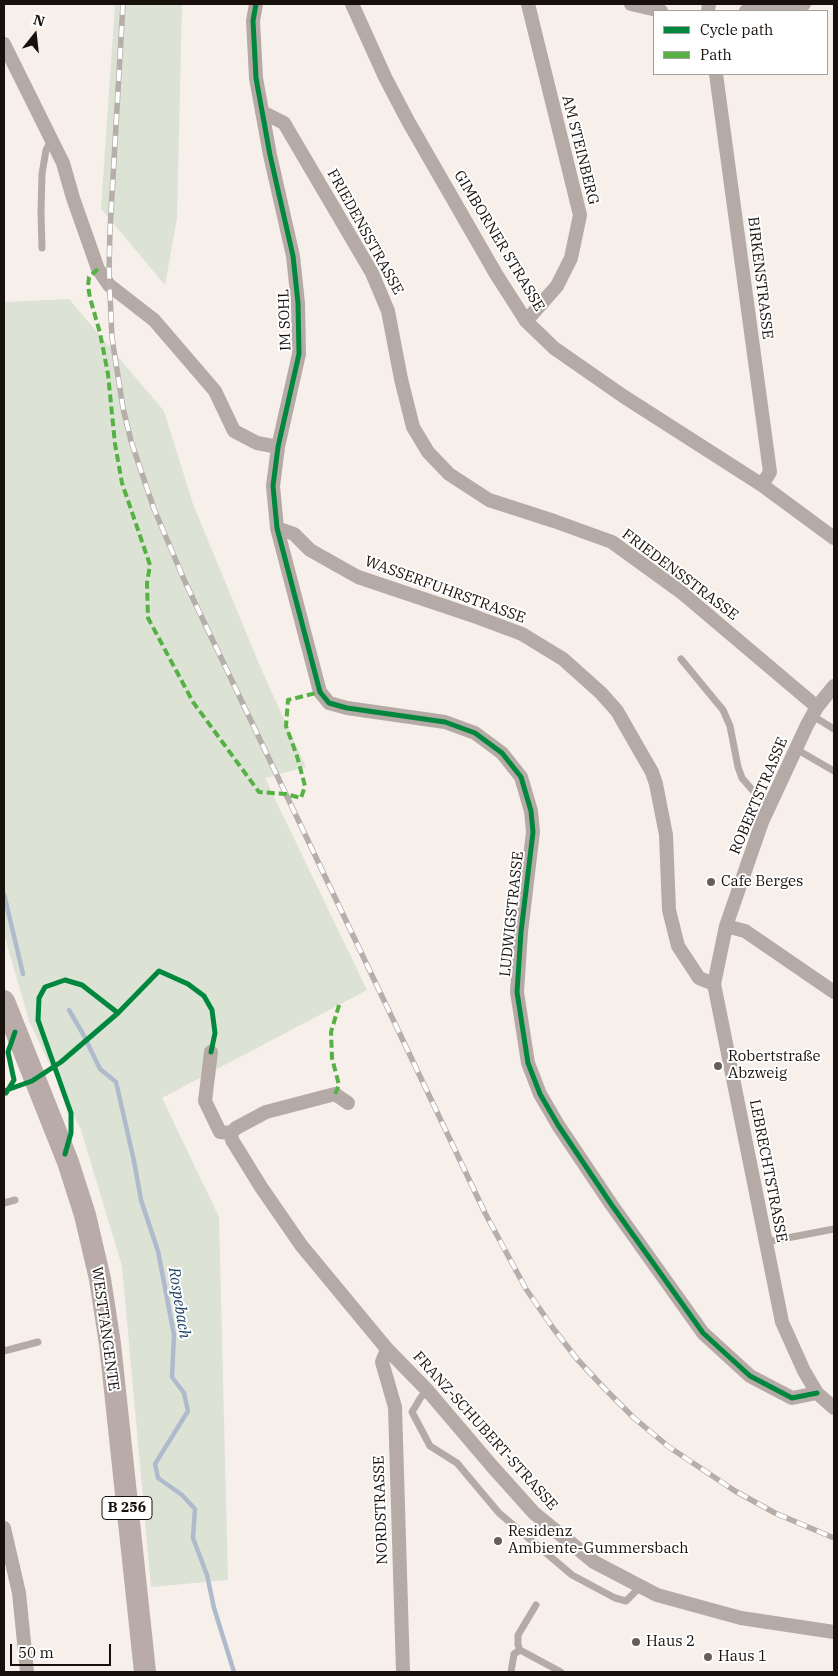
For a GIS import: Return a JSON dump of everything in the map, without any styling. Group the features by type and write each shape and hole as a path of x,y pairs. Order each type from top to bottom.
{"main road":[{"name":"WESTTANGENTE","path":"4,1001 68,1162 85,1216 100,1279 110,1344 144,1672"}],"street":[{"name":"IM SOHL","path":"256,4 253,21 256,78 293,256 298,303 299,354 278,447 273,486 278,528 320,692"},
{"name":"GIMBORNER STRASSE","path":"352,4 385,77 408,121 496,274 526,321 554,348 630,401 762,486 834,538"},
{"name":"AM STEINBERG","path":"526,321 557,286 571,258 580,215 528,4"},
{"path":"631,4 656,10"},
{"path":"756,10 804,4"},
{"path":"4,44 63,163 98,269 109,285 154,320 215,390 234,431 257,443 278,447"},
{"name":"BIRKENSTRASSE","path":"716,75 770,472 762,486"},
{"name":"FRIEDENSSTRASSE","path":"262,112 284,123 372,273 388,311 413,428 428,452 449,474 489,500 612,542 681,592 815,711"},
{"name":"WASSERFUHRSTRASSE","path":"278,528 294,534 310,550 358,577 522,634 563,659 601,693 617,711 656,784 666,835 669,910 678,946 700,978 714,984"},
{"name":"ROBERTSTRASSE","path":"726,926 770,804 815,711 834,686"},
{"name":"LUDWIGSTRASSE","path":"320,692 329,703 347,708 445,722 475,733 502,752 521,777 531,811 532,832 521,932 517,992 528,1063 540,1094 558,1125 611,1204 703,1333 750,1376 792,1398 817,1393"},
{"path":"726,926 745,931 834,992"},
{"name":"LEBRECHTSTRASSE","path":"726,926 714,984 782,1322 804,1371 817,1393 834,1406"},
{"name":"FRANZ-SCHUBERT-STRASSE","path":"211,1052 205,1101 220,1132 231,1133 232,1140 261,1187 301,1245 387,1349 428,1391 534,1514 594,1562 665,1598 741,1618 834,1632"},
{"path":"231,1133 236,1128 266,1112 335,1094 348,1103"},
{"name":"NORDSTRASSE","path":"387,1349 382,1362 395,1407 403,1672"},
{"path":"4,1528 18,1592 27,1672"}],"lane":[{"path":"42,248 40,212 42,174 46,150 52,138"},
{"path":"681,659 723,710 730,726 742,778 754,792 770,804"},
{"path":"815,711 834,729"},
{"path":"796,749 834,771"},
{"path":"4,1203 15,1200"},
{"path":"766,1242 834,1229"},
{"path":"4,1351 38,1342"},
{"path":"428,1391 421,1397 412,1412 430,1446 457,1463 499,1513 572,1575 616,1598 626,1601 640,1587"},
{"path":"536,1604 518,1635 518,1645 520,1650 561,1672"},
{"path":"511,1672 514,1654 520,1650"}],"shaded area":[{"path":"115,4 182,4 177,218 165,285 101,209"},
{"path":"69,299 164,411 193,504 262,671 306,767 265,778 367,990 162,1098 219,1217 228,1580 151,1587 122,1266 81,1130 29,1021 4,934 4,302"}],"waterway":[{"name":"Rospebach","path":"4,894 23,974"},
{"name":"Rospebach","path":"69,1010 100,1069 116,1082 141,1200 158,1251 174,1335 172,1377 184,1393 188,1411 155,1464 158,1478 182,1495 195,1509 193,1538 207,1575 214,1608 234,1672"}],"railway":[{"path":"123,4 110,230 109,272 112,338 123,408 131,441 154,509 186,584 485,1213 526,1289 577,1359 634,1418 669,1447 735,1491 775,1513 834,1538"}],"marked path":[{"path":"98,269 89,277 88,286 108,374 115,444 122,483 150,565 147,583 148,618 193,702 259,792 286,794 301,798 305,786 286,726 288,700 320,692"},
{"path":"335,1094 339,1085 332,1058 331,1032 340,1002"}],"cycle path":[{"path":"256,4 253,21 256,78 270,155 293,256 298,303 299,354 278,447 273,486 277,528 320,692 329,703 347,708 445,722 475,733 502,753 521,777 531,811 533,832 521,932 517,992 528,1063 540,1094 558,1125 611,1204 703,1333 750,1376 792,1398 817,1393"},
{"path":"4,1091 32,1081 61,1062 118,1013 159,971 188,984 204,996 212,1010 215,1033 211,1052"},
{"path":"65,1154 71,1133 71,1113 38,1020 39,998 45,987 65,980 82,985 118,1013"},
{"path":"6,1093 14,1080 8,1052 15,1032"}],"place":[{"name":"Cafe Berges","path":"711,882"},
{"name":"Robertstraße Abzweig","path":"718,1066"},
{"name":"Residenz Ambiente-Gummersbach","path":"498,1541"},
{"name":"Haus 2","path":"636,1642"},
{"name":"Haus 1","path":"708,1657"}]}
